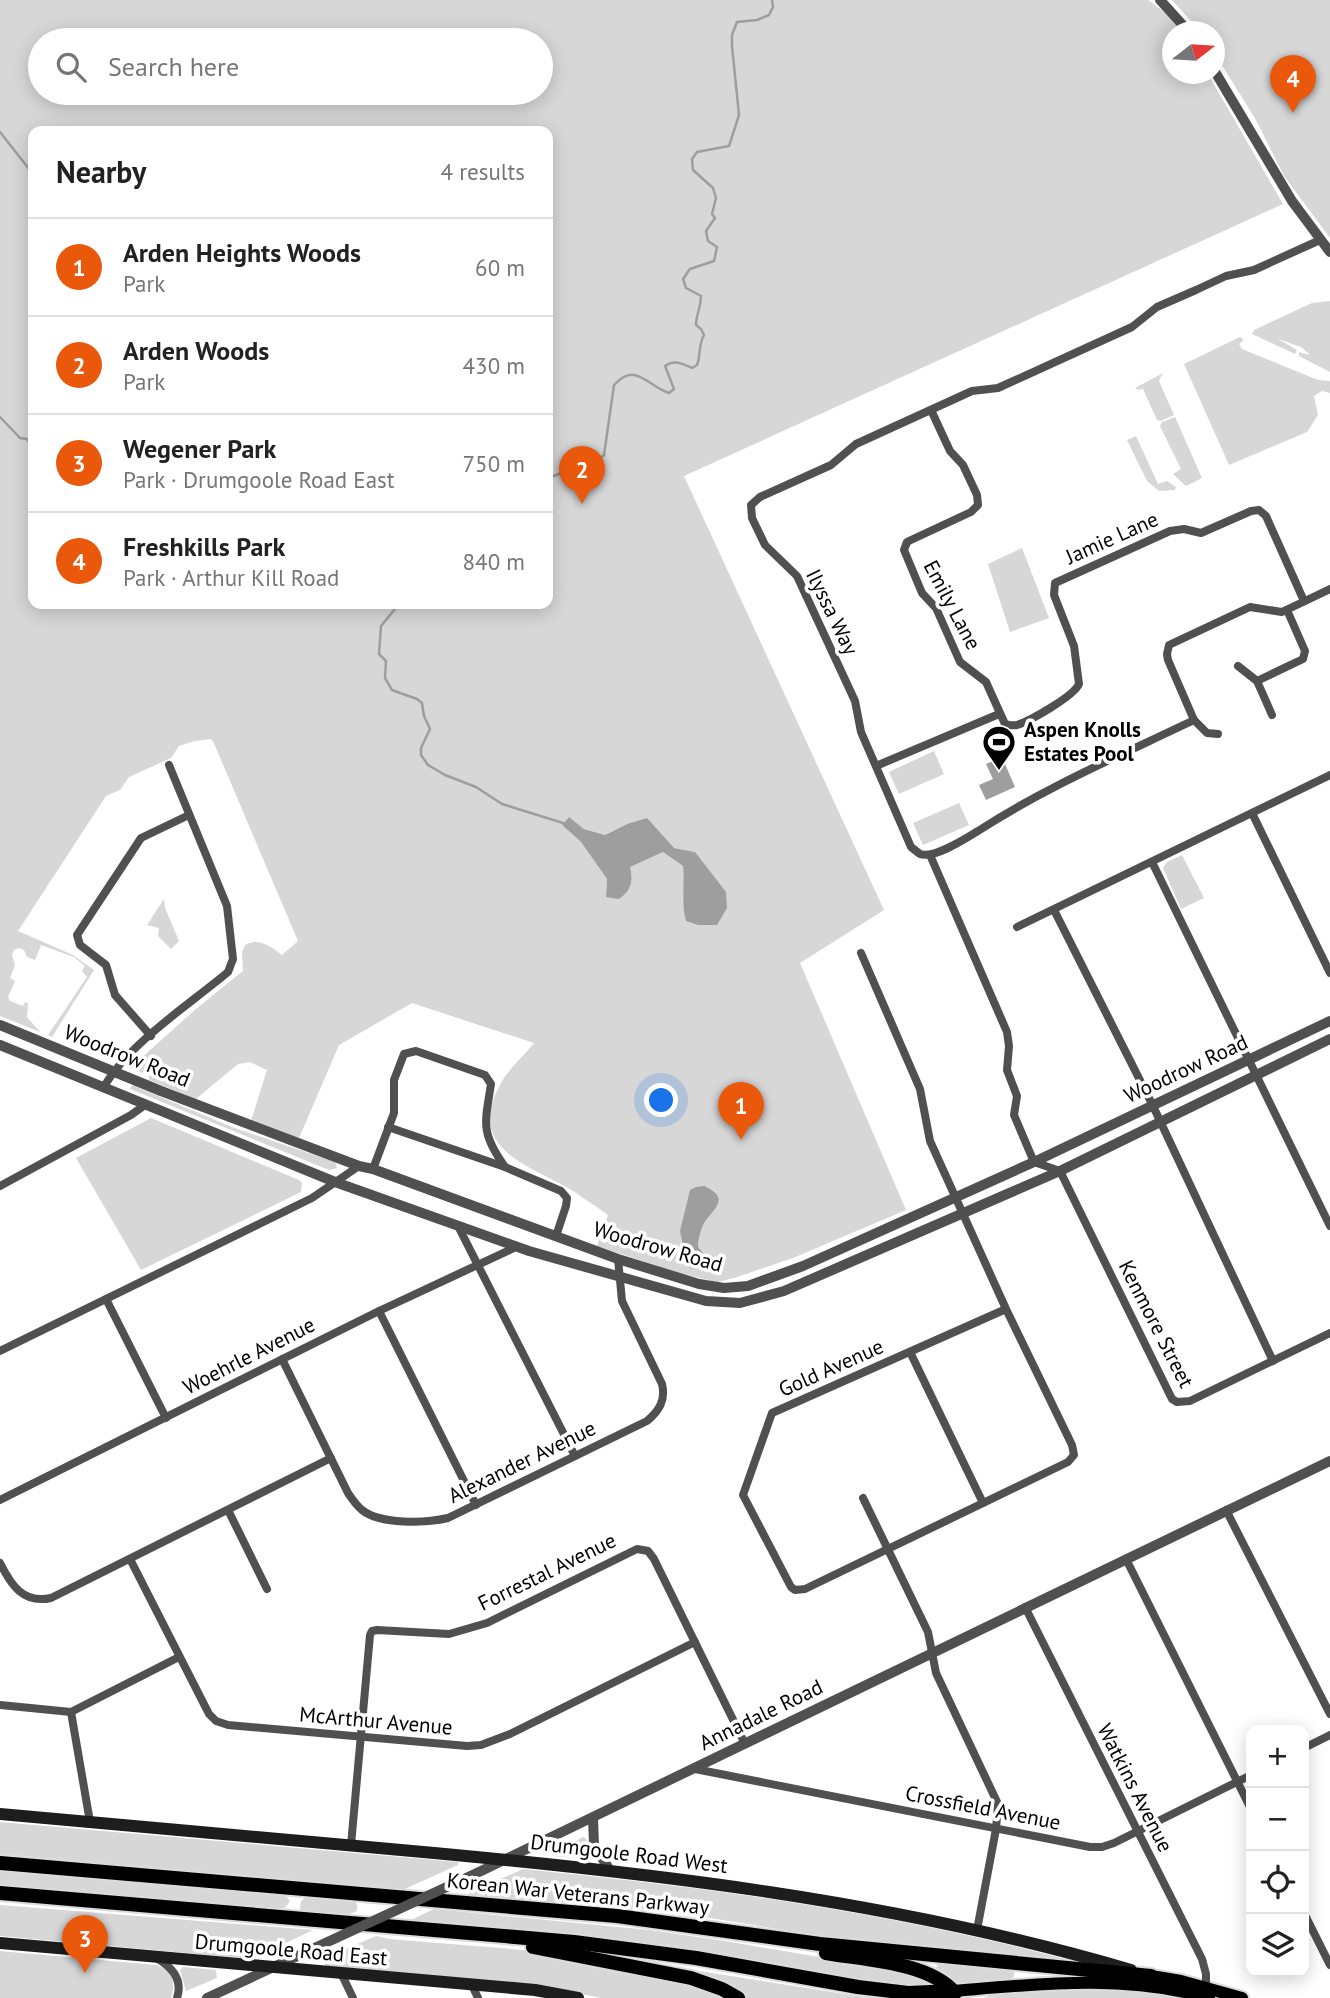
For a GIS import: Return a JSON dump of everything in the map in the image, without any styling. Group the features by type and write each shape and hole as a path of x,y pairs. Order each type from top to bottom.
{"highway":[{"name":"Korean War Veterans Parkway","path":"0,1863 617,1916 831,1945 1151,1976"},
{"path":"0,1894 574,1942 696,1958 825,1982 908,1993 956,1994"},
{"path":"719,1929 779,1945 922,1971 939,1979 956,1994"},
{"path":"417,1930 529,1946 659,1971 703,1982 738,1998"},
{"path":"908,1993 927,1998"}],"main road":[{"name":"Drumgoole Road West","path":"0,1814 609,1869 771,1891 977,1930 1079,1954 1207,1993"},
{"name":"Drumgoole Road East","path":"0,1943 472,1985 578,1998"},
{"name":"Drumgoole Road West","path":"956,1994 996,1987 1106,1982 1242,1998"},
{"path":"979,1998 996,1987"}],"street":[{"path":"1160,0 1179,21"},
{"path":"1222,84 1292,201 1330,252"},
{"name":"Ilyssa Way","path":"1034,1162 1014,1115 1017,1096 1007,1069 1007,1032 930,855 920,855 911,846 859,726 855,701 797,576 765,545 750,508 760,497 831,465 856,444 972,391 998,388 1132,327 1157,307 1196,289 1226,276 1254,270 1320,240"},
{"name":"Emily Lane","path":"930,410 950,451 962,465 977,495 978,505 971,512 907,542 904,550 922,593 936,608 960,662 986,682 999,714"},
{"name":"Jamie Lane","path":"999,714 1005,724 1015,725 1074,692 1079,684 1074,646 1054,595 1055,583 1170,531 1184,529 1201,533 1259,510 1266,516 1304,601"},
{"path":"1218,734 1207,733 1194,720 1168,660 1170,645 1250,607 1287,610 1330,589"},
{"path":"1257,681 1303,659 1305,651 1287,610"},
{"path":"1238,666 1257,681 1272,715"},
{"path":"876,766 999,714"},
{"path":"930,855 965,840 1038,794 1194,720"},
{"path":"104,1087 113,1071 228,972 233,963 227,906 169,765"},
{"path":"1017,928 1330,775"},
{"path":"1252,813 1330,973"},
{"path":"151,1036 115,996 104,962 80,945 77,936 141,838 190,815"},
{"path":"1152,862 1330,1226"},
{"path":"1054,910 1153,1106 1273,1361"},
{"path":"862,953 920,1089 930,1141 1006,1310 1072,1445 1074,1455 1068,1462 888,1549"},
{"name":"Woodrow Road","path":"1,1027 359,1166 618,1259 699,1284 724,1288 748,1286 803,1266 1034,1162 1330,1021"},
{"name":"Woodrow Road","path":"0,1045 335,1182 516,1247 706,1301 740,1303 784,1291 1060,1171 1330,1039"},
{"path":"373,1169 394,1114 394,1080 401,1058 407,1052 416,1051 489,1077 491,1084 485,1124 494,1149 505,1167"},
{"path":"0,1186 145,1105"},
{"path":"388,1127 505,1167 565,1195 567,1202 556,1236"},
{"path":"1034,1162 1060,1171"},
{"path":"0,1351 312,1198 359,1166"},
{"name":"Kenmore Street","path":"1060,1171 1171,1399 1177,1402 1190,1401 1330,1333"},
{"path":"458,1226 575,1456"},
{"name":"Woehrle Avenue","path":"0,1500 379,1311 516,1247"},
{"name":"Alexander Avenue","path":"282,1359 354,1503 371,1515 389,1520 431,1521 448,1518 647,1421 658,1410 663,1398 660,1379 622,1301 618,1259"},
{"path":"106,1299 166,1418"},
{"name":"Gold Avenue","path":"888,1549 805,1589 795,1590 788,1584 743,1495 772,1413 1006,1310"},
{"path":"379,1311 476,1505"},
{"path":"909,1352 983,1503"},
{"path":"0,1563 18,1591 35,1599 58,1595 331,1458"},
{"name":"Annadale Road","path":"207,1998 221,1995 273,1967 593,1818 1226,1510 1329,1465"},
{"path":"863,1498 928,1632 936,1673 997,1798 999,1810 977,1930"},
{"path":"228,1510 267,1589"},
{"path":"1226,1510 1330,1714"},
{"name":"Forrestal Avenue","path":"360,1738 372,1631 449,1634 465,1630 487,1623 631,1551 643,1548 654,1559 745,1744"},
{"name":"McArthur Avenue","path":"130,1559 209,1713 222,1724 467,1746 488,1743 695,1642"},
{"path":"1126,1559 1246,1799"},
{"name":"Watkins Avenue","path":"1025,1607 1202,1959 1207,1993"},
{"path":"0,1705 71,1712 179,1657"},
{"path":"71,1712 90,1822"},
{"path":"1309,1746 1330,1735"},
{"path":"351,1845 360,1738"},
{"name":"Crossfield Avenue","path":"695,1769 1090,1847 1114,1843 1246,1778"},
{"path":"593,1818 594,1845 609,1869"},
{"path":"1304,1914 1330,1965"},
{"path":"156,1957 175,1972 179,1985 177,1998"},
{"path":"341,1973 353,1998"},
{"path":"472,1985 478,1998"}],"shaded area":[{"path":"0,0 1148,0 1173,21 1162,21 1162,84 1214,84 1283,204 684,476 884,910 800,963 906,1210 793,1258 717,1282 679,1273 597,1246 608,1215 505,1151 495,1139 490,1124 491,1106 503,1079 534,1043 412,1003 339,1045 299,1138 250,1124 267,1070 250,1062 238,1064 196,1099 149,1080 149,1075 130,1068 243,971 242,952 245,945 260,943 282,955 298,941 210,739 179,746 171,758 129,777 120,790 106,796 18,931 73,955 94,970 52,1037 48,1035 87,977 82,971 85,966 74,957 41,945 35,960 27,957 24,950 14,950 12,955 15,965 10,978 15,981 8,997 10,1001 23,1006 25,1002 28,1003 27,1017 40,1032 0,1016","holes":["569,817 584,829 605,835 627,824 674,848 695,852 682,904 685,887 683,866 663,852 629,867 606,897 607,879 581,842 562,825"]},
{"path":"1172,0 1330,0 1330,238 1284,176 1256,120 1225,70 1225,21 1191,21"},
{"path":"1330,301 1330,372 1299,356 1299,352 1310,355 1301,347 1278,339 1297,350 1295,354 1252,334 1254,330 1312,303"},
{"path":"1240,337 1244,340 1239,344 1242,349 1318,380 1330,381 1330,393 1322,391 1314,396 1318,415 1307,432 1229,465 1184,364"},
{"path":"1163,373 1159,381 1174,415 1161,421 1157,420 1143,389 1135,388"},
{"path":"1175,417 1202,478 1186,486 1173,474 1181,469 1160,426 1162,422"},
{"path":"1136,436 1158,484 1167,481 1176,487 1175,490 1159,491 1147,481 1127,440"},
{"path":"1022,548 1049,618 1010,632 988,564"},
{"path":"934,751 944,774 899,794 889,772"},
{"name":"Aspen Knolls Estates Pool","path":"1002,757 1015,787 986,800 979,785 993,779 986,764"},
{"path":"959,803 969,825 923,845 913,823"},
{"path":"569,817 584,829 605,835 647,818 674,848 695,852 726,892 727,908 717,925 698,925 686,921 683,866 663,852 630,867 630,885 623,896 619,899 606,897 607,879 581,842 562,825"},
{"path":"1182,855 1204,898 1181,909 1163,868 1167,862"},
{"path":"164,899 179,941 171,949 158,936 159,928 147,925"},
{"path":"132,1085 232,1127 335,1162 337,1168 329,1170 130,1089"},
{"path":"151,1118 299,1180 302,1183 301,1192 141,1270 76,1158"},
{"path":"704,1186 716,1194 718,1202 704,1223 699,1237 698,1247 704,1255 703,1265 694,1269 687,1264 680,1231 690,1190"},
{"path":"0,1822 458,1862 458,1865 398,1892 0,1854"},
{"path":"583,1837 587,1840 589,1859 554,1856 556,1851"},
{"path":"523,1869 662,1884 801,1904 939,1929 1076,1962 851,1943 698,1916 588,1903 497,1901 461,1897"},
{"path":"0,1871 277,1895 286,1896 290,1901 286,1907 247,1911 188,1902 174,1904 0,1889"},
{"path":"308,1896 354,1901 357,1911 342,1917 302,1912 301,1901"},
{"path":"0,1905 313,1930 252,1959 0,1936"},
{"path":"434,1909 649,1930 725,1941 913,1973 938,1985 929,1988 879,1984 400,1925"},
{"path":"376,1936 524,1950 697,1985 727,1998 601,1998 543,1986 325,1966 325,1958"},
{"path":"0,1951 156,1965 166,1970 172,1978 171,1998 0,1998"},
{"path":"929,1960 1015,1970 1009,1981 955,1987 933,1969 938,1966"},
{"path":"183,1967 216,1970 217,1978 186,1991 180,1970"},
{"path":"680,1968 881,1998 743,1998 680,1971"},
{"path":"1075,1987 1120,1988 1187,1998 984,1998 991,1995"}],"waterway":[{"path":"553,476 598,460 604,455 614,385 622,378 629,375 642,377 669,393 674,389 665,366 675,363 692,368 697,365 704,335 696,325 701,296 686,288 683,279 690,269 714,261 717,247 708,241 706,231 715,218 712,214 716,198 713,188 693,170 692,159 697,152 729,146 739,115 732,35 737,22 757,20 769,15 773,7 772,0"},
{"path":"0,132 28,168"},
{"path":"0,417 20,438 28,440"},
{"path":"395,609 381,626 379,654 386,661 385,678 392,690 422,703 430,729 421,748 421,755 428,765 476,787 502,804 563,823"}],"place":[{"name":"Freshkills Park","path":"1293,113"},
{"name":"Arden Woods","path":"582,504"},
{"name":"Aspen Knolls Estates Pool","path":"999,772"},
{"name":"Arden Heights Woods","path":"741,1140"},
{"name":"Wegener Park","path":"85,1973"}]}
